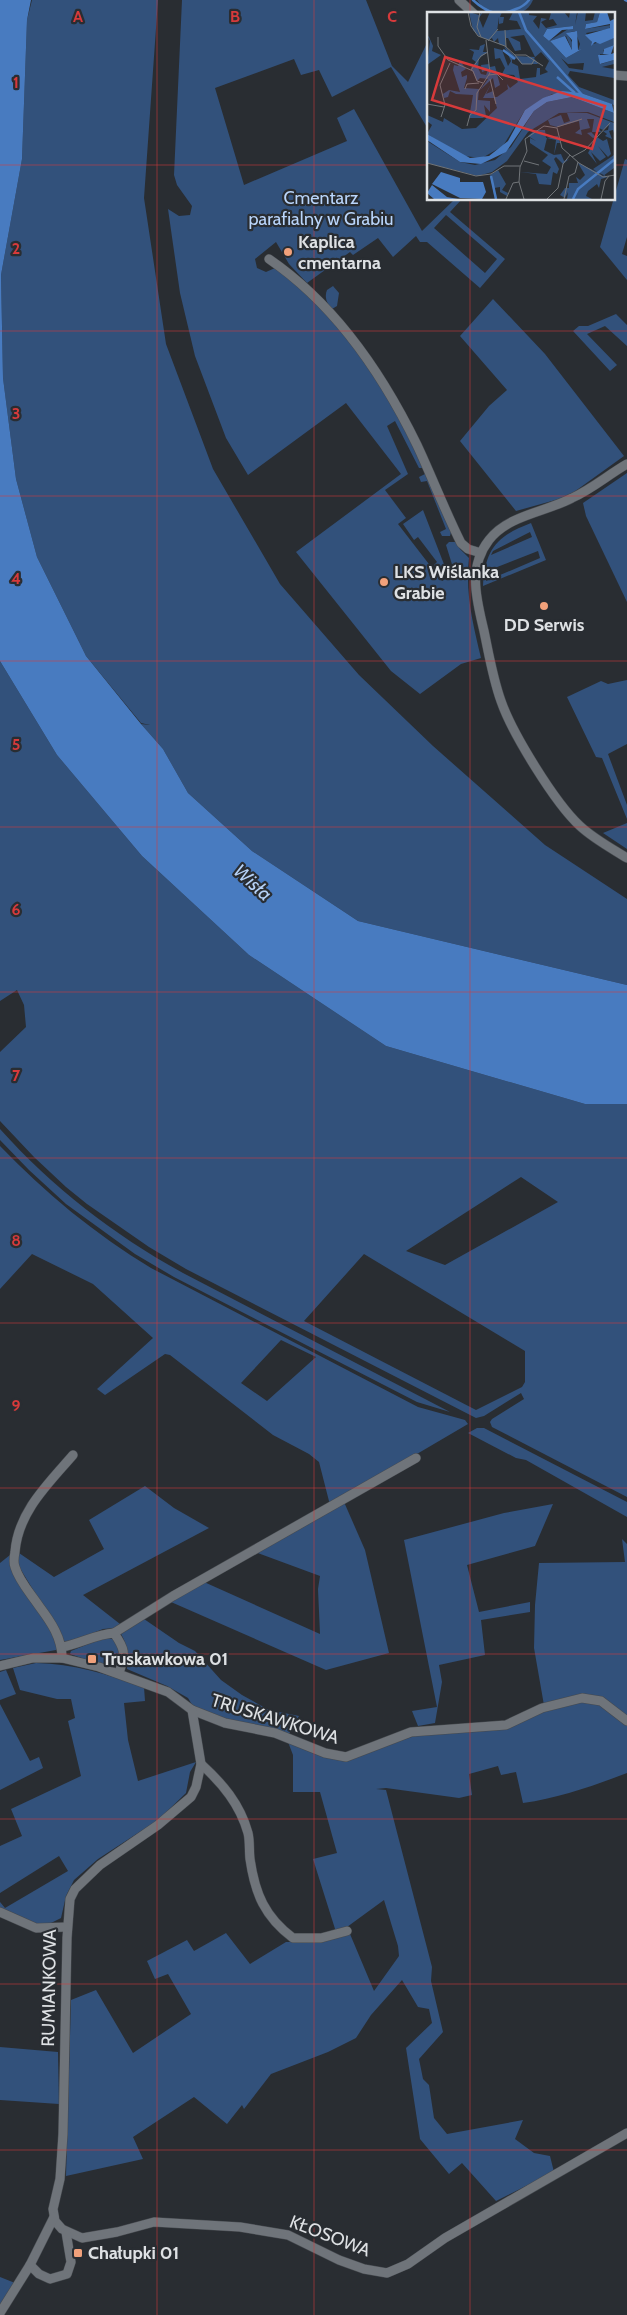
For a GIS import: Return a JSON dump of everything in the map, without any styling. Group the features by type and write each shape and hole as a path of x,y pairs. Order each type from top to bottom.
{"street":[{"path":"458,0 472,12"},
{"path":"614,75 627,76"},
{"path":"269,259 324,304 361,351 412,435 461,543 468,549 481,553"},
{"path":"627,464 569,500 506,525 492,536 481,553 475,574 475,590 494,680 508,718 546,781 573,818 592,836 627,858"},
{"path":"62,1658 62,1647 56,1632 18,1576 14,1565 16,1537 28,1511 44,1488 74,1455"},
{"path":"62,1647 80,1643 102,1634 114,1633 173,1596 416,1458"},
{"path":"114,1633 124,1648 123,1661 119,1673"},
{"name":"TRUSKAWKOWA","path":"0,1666 33,1658 62,1658 119,1673 168,1692 192,1710 225,1723 275,1734 325,1753 346,1757 411,1732 506,1725 542,1708 582,1698 600,1701 627,1721"},
{"name":"RUMIANKOWA","path":"0,2312 30,2265 54,2217 63,2134 67,1914 75,1889 100,1864 158,1826 191,1797 196,1787 201,1764 192,1710"},
{"path":"201,1764 229,1792 237,1806 249,1834 252,1874 257,1891 272,1921 292,1938 320,1938 347,1931"},
{"path":"0,1912 36,1928 67,1927"},
{"name":"KŁOSOWA","path":"66,2232 82,2238 117,2232 154,2222 240,2227 288,2235 339,2260 364,2269 387,2273 408,2264 445,2238 627,2133"},
{"path":"30,2265 46,2278 54,2279 67,2274 71,2262 66,2232 55,2221 54,2217"}],"green space":[{"path":"32,0 158,0 144,198 166,344 213,469 280,584 359,675 433,746 545,845 627,899 627,985 358,921 252,851 188,793 163,749 141,724 150,725 141,723 86,656 37,557 16,479 3,378 1,275 22,159 27,20"},
{"name":"Cmentarz parafialny w Grabiu","path":"182,0 366,0 392,66 408,82 427,43 427,127 391,67 332,97 319,70 301,75 294,59 215,88 244,185 347,141 337,118 354,109 422,231 454,200 461,200 450,212 505,259 480,288 427,242 420,242 416,236 393,257 378,238 353,255 350,252 307,283 289,264 276,242 255,259 257,268 266,272 275,268 307,292 328,314 360,354 401,421 423,465 422,468 419,468 395,421 387,426 408,474 385,490 406,518 398,524 442,581 455,574 446,545 449,542 457,542 460,549 469,558 469,596 481,658 461,664 420,694 391,671 296,552 401,474 346,403 248,475 226,438 195,356 180,293 168,209 179,216 190,215 192,206 177,185 174,175","holes":["446,215 497,259 485,273 434,228"]},
{"path":"477,0 533,0 530,6 522,12 486,12"},
{"path":"625,159 627,160 627,237 622,254 627,256 627,280 600,247"},
{"path":"333,286 339,293 337,306 332,309 327,302 326,296 327,290"},
{"path":"493,299 545,354 624,456 574,492 559,499 516,511 460,441 489,406 507,390 460,336"},
{"path":"616,314 627,325 627,346 605,326 587,334 617,365 610,371 573,331 579,326 588,326"},
{"path":"627,473 627,602 586,516 583,503"},
{"path":"425,474 428,476 451,532 450,536 442,536 440,532 446,529 427,481 421,482 419,477"},
{"path":"423,510 447,572 443,575 434,565 437,562 418,537 414,540 403,524"},
{"path":"531,523 546,560 483,586 484,573 490,553 501,539","holes":["530,532 532,537 491,555 493,551","538,551 540,558 486,581 487,571"]},
{"path":"0,661 57,755 142,856 249,955 386,1046 585,1104 627,1104 627,1497 492,1427 490,1422 492,1419 524,1399 521,1393 484,1416 476,1418 186,1269 149,1247 87,1204 34,1157 0,1121 0,1052 26,1027 24,1005 17,990 0,1001","holes":["521,1177 558,1202 445,1265 406,1251","364,1254 525,1351 525,1382 522,1387 476,1410 304,1321"]},
{"path":"627,680 627,744 608,754 627,805 627,819 602,758 596,757 567,697 601,681 608,684"},
{"path":"627,823 627,849 603,833"},
{"path":"0,1129 20,1151 63,1190 133,1243 183,1273 450,1412 417,1402 174,1277 135,1254 66,1204 29,1170 0,1140"},
{"path":"0,1146 71,1212 151,1268 418,1407 465,1420 468,1424 330,1505 319,1462 309,1454 273,1435 170,1355 165,1354 105,1395 97,1389 153,1338 93,1284 32,1254 0,1289","holes":["281,1340 316,1357 267,1401 241,1383"]},
{"path":"477,1428 484,1428 627,1502 627,1517 526,1460 516,1458 468,1433"},
{"path":"145,1486 174,1508 209,1528 83,1595 120,1624 114,1628 103,1629 66,1644 18,1565 19,1553 54,1577 104,1549 89,1520"},
{"path":"344,1502 365,1550 389,1653 326,1670 171,1602 204,1582 320,1634 318,1589 320,1576 255,1552"},
{"path":"553,1504 535,1546 467,1565 479,1612 530,1602 530,1612 481,1620 485,1655 439,1665 442,1682 435,1723 418,1726 412,1711 437,1707 404,1540 504,1513"},
{"path":"622,1539 627,1544 627,1773 576,1791 523,1803 516,1772 501,1775 498,1766 469,1774 472,1795 459,1798 386,1788 376,1789 386,1790 432,1967 431,1981 443,2032 419,2059 423,2079 429,2085 434,2118 447,2134 523,2120 515,2139 534,2153 550,2156 554,2172 496,2201 462,2163 449,2174 420,2139 406,2048 432,2023 429,2009 418,2007 402,1980 371,2015 356,2038 328,2052 271,2074 244,2109 242,2105 227,2124 194,2097 133,2137 143,2159 66,2176 71,2000 96,1990 133,2053 191,2014 168,1974 155,1979 147,1961 187,1940 194,1951 226,1933 250,1964 286,1942 299,1942 350,1934 374,1991 399,1956 398,1946 384,1900 347,1927 336,1932 313,1859 337,1853 320,1792 293,1792 293,1755 288,1742 346,1758 424,1733 464,1731 545,1711 534,1648 535,1605 539,1563 625,1562"},
{"path":"10,1555 56,1640 56,1650 0,1660 0,1563"},
{"path":"144,1619 179,1643 195,1651 221,1680 242,1695 269,1710 299,1716 289,1734 239,1723 194,1708 188,1698 167,1686 127,1669 127,1650 120,1632"},
{"path":"108,1638 113,1639 120,1648 120,1659 114,1664 93,1661 95,1655 91,1654 87,1660 70,1654 71,1651"},
{"path":"36,1663 90,1670 144,1687 145,1701 124,1703 128,1740 138,1781 196,1762 190,1772 186,1793 158,1820 98,1859 74,1880 66,1896 61,1918 43,1927 0,1911 0,1902 5,1908 68,1871 59,1856 0,1893 0,1846 22,1836 11,1809 81,1776 68,1721 75,1718 71,1699 57,1699 20,1690 13,1668"},
{"path":"6,1670 16,1694 0,1700 0,1672"},
{"path":"0,1704 30,1761 39,1757 43,1768 0,1790"},
{"path":"0,2047 58,2052 59,2104 0,2100"},
{"path":"0,2277 15,2283 0,2307"}],"water":[{"name":"Wisła","path":"0,0 31,0 27,20 22,159 1,275 3,378 16,479 37,557 86,656 163,749 188,793 252,851 358,921 627,985 627,1104 585,1104 386,1046 249,955 142,856 57,755 0,661"}],"waterway":[{"path":"473,0 483,8 493,12"},
{"path":"507,12 524,5 529,0"}],"place":[{"name":"Kaplica cmentarna","path":"288,252"},
{"name":"LKS Wiślanka Grabie","path":"384,582"},
{"name":"DD Serwis","path":"544,606"},
{"name":"Truskawkowa 01","path":"92,1659"},
{"name":"Chałupki 01","path":"78,2253"}]}
